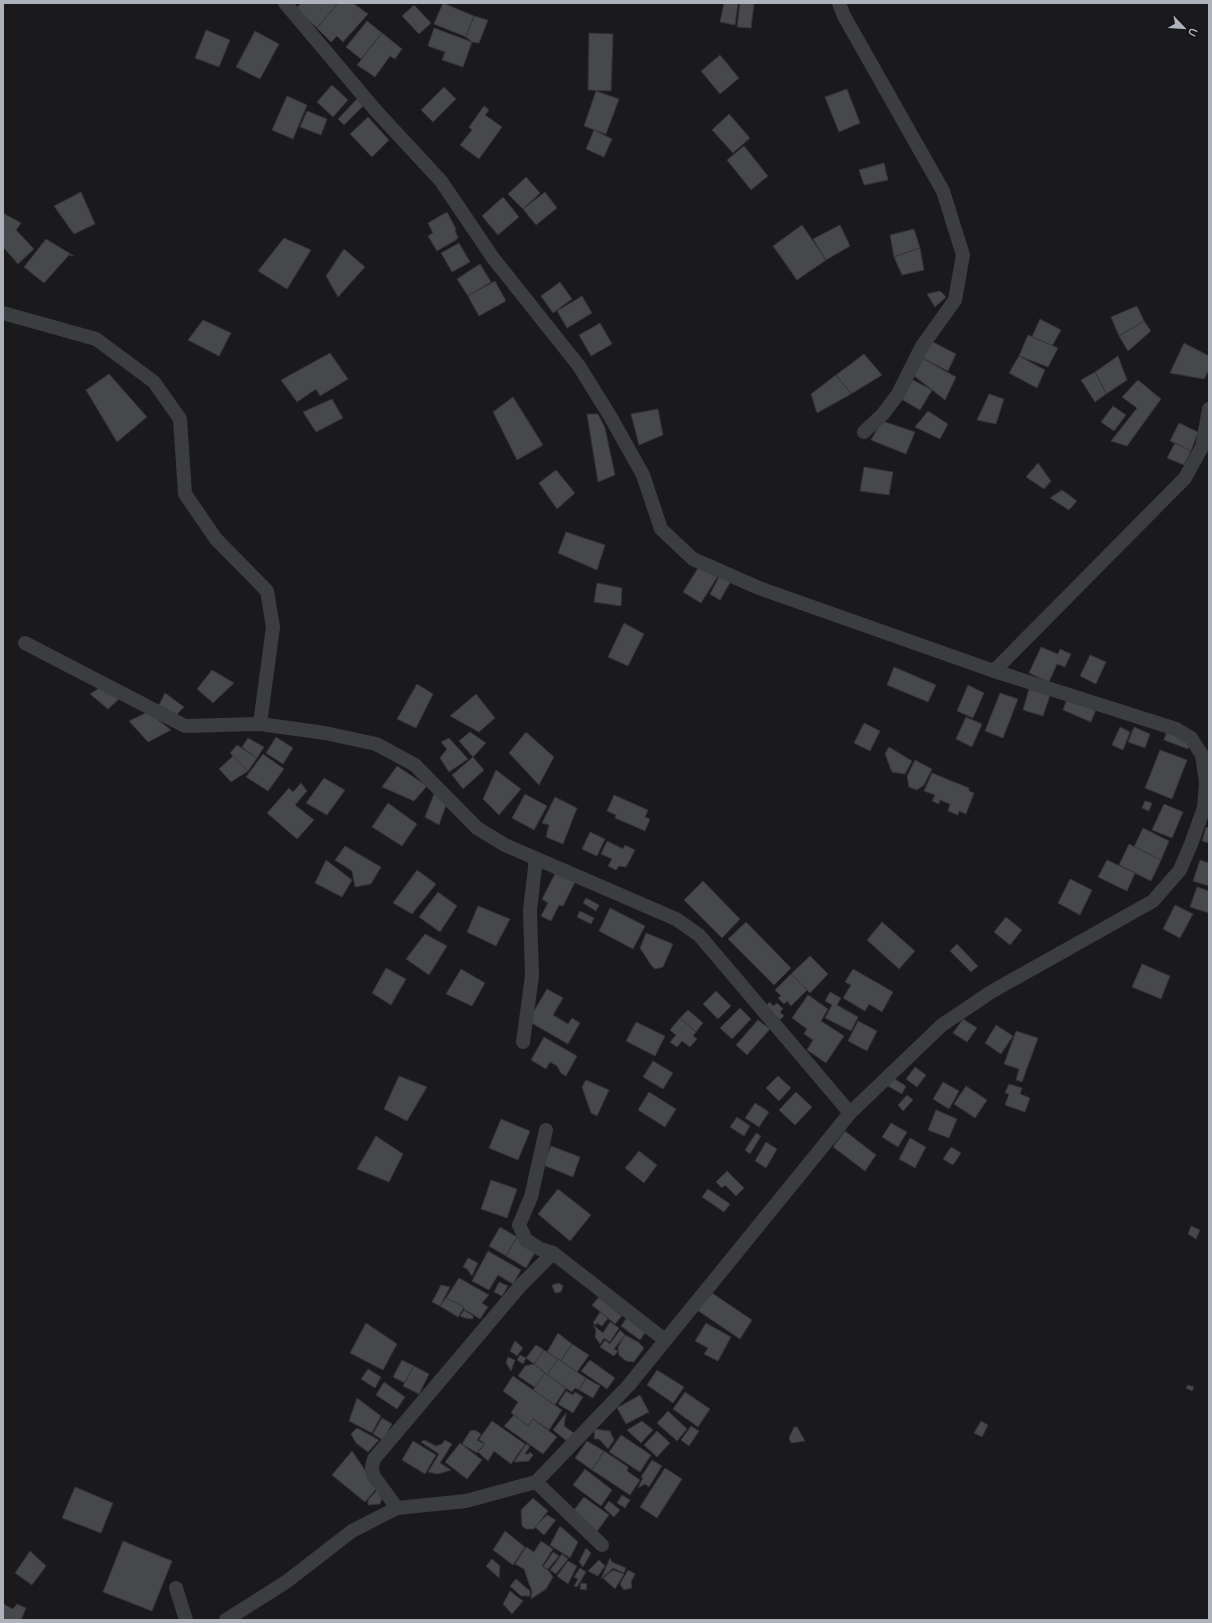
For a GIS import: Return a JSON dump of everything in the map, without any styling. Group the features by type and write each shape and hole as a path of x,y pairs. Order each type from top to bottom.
{"street":[{"path":"226,1620 286,1582 352,1530 397,1508 466,1501 536,1482 629,1384 850,1113 942,1025 991,992 1153,901 1180,870 1204,808 1206,782 1202,755 1191,738 1176,729 994,671 759,588 693,559 661,529 643,475 610,416 578,366 493,258 441,181 377,112 285,3"},
{"path":"839,3 844,16 943,190 963,255 955,300 922,346 898,394 883,414 864,432"},
{"path":"3,313 96,339 154,382 180,419 185,494 216,539 267,591 274,627 260,724"},
{"path":"994,671 1185,478 1202,447 1209,409"},
{"path":"26,643 185,726 260,724 325,733 376,744 415,765 477,828 505,845 676,919 699,935 850,1113"},
{"path":"523,1042 532,976 530,910 536,858"},
{"path":"546,1130 531,1197 519,1225 526,1240 540,1249 553,1253 665,1340"},
{"path":"397,1508 373,1475 372,1467 374,1459 522,1285 553,1253"},
{"path":"536,1482 602,1545"},
{"path":"176,1588 186,1620"}],"building":[{"path":"301,3 338,3 317,28 296,9"},
{"path":"338,3 353,3 368,14 343,42 337,36 331,42 317,28"},
{"path":"443,3 474,16 466,37 434,24"},
{"path":"724,3 738,3 735,25 720,22"},
{"path":"740,3 754,4 751,28 737,27"},
{"path":"414,5 431,23 419,34 402,16"},
{"path":"474,16 488,20 479,43 472,42 466,37"},
{"path":"367,21 382,33 361,59 346,47"},
{"path":"434,28 472,42 463,67 442,60 445,52 428,46"},
{"path":"206,30 230,40 219,67 195,58"},
{"path":"255,31 279,44 260,79 236,67"},
{"path":"382,33 402,49 395,59 390,56 375,77 357,65"},
{"path":"589,33 613,34 611,91 588,90"},
{"path":"720,55 739,78 720,94 701,71"},
{"path":"332,85 348,100 333,117 317,102"},
{"path":"444,87 456,99 433,122 421,110"},
{"path":"847,89 860,123 839,132 825,97"},
{"path":"596,91 619,99 606,134 584,126"},
{"path":"287,96 307,105 293,139 272,130"},
{"path":"357,99 363,106 344,125 338,119"},
{"path":"484,106 489,110 485,115 502,127 479,159 460,145 472,130 469,127"},
{"path":"307,111 327,119 321,135 300,127"},
{"path":"729,114 750,138 733,153 712,130"},
{"path":"368,117 389,140 372,157 350,134"},
{"path":"594,130 612,139 604,157 586,149"},
{"path":"744,146 768,176 751,190 727,160"},
{"path":"884,163 888,180 864,185 859,170"},
{"path":"526,177 540,193 523,209 508,194"},
{"path":"81,192 95,224 74,234 54,206"},
{"path":"545,192 557,208 536,225 523,209"},
{"path":"503,197 519,217 498,235 482,216"},
{"path":"447,212 456,229 455,231 458,237 456,240 437,251 428,236 433,233 428,223"},
{"path":"3,213 21,223 16,230 34,249 18,264 3,247"},
{"path":"802,225 826,260 797,280 773,246"},
{"path":"840,225 850,246 826,260 813,239"},
{"path":"914,229 920,248 894,257 890,235"},
{"path":"284,238 311,250 287,289 258,271"},
{"path":"46,239 74,256 69,255 44,283 24,267"},
{"path":"459,243 470,262 452,272 441,253"},
{"path":"920,248 924,270 902,275 894,257"},
{"path":"344,249 365,267 338,297 326,276"},
{"path":"480,264 491,282 468,296 457,279"},
{"path":"495,281 506,301 479,316 468,296"},
{"path":"560,282 572,299 553,313 541,296"},
{"path":"940,291 946,297 935,307 927,294"},
{"path":"582,296 592,313 567,328 557,311"},
{"path":"1137,306 1144,321 1119,336 1111,317"},
{"path":"1040,319 1061,330 1052,346 1032,337"},
{"path":"203,320 231,333 219,356 188,340"},
{"path":"1144,321 1151,331 1128,351 1119,336"},
{"path":"600,323 612,344 591,356 579,335"},
{"path":"1028,335 1058,348 1048,367 1019,356"},
{"path":"931,341 956,354 948,371 922,358"},
{"path":"1184,343 1209,356 1209,370 1204,379 1170,373"},
{"path":"330,353 348,379 320,396 316,389 297,402 281,380"},
{"path":"864,354 882,375 851,394 836,375"},
{"path":"1019,356 1045,370 1037,388 1009,373"},
{"path":"1118,356 1127,380 1106,394 1095,372"},
{"path":"922,358 956,377 945,400 913,375"},
{"path":"1095,372 1106,394 1095,402 1081,380"},
{"path":"109,374 147,417 117,442 86,390"},
{"path":"836,375 851,394 817,413 811,394"},
{"path":"913,380 932,390 920,410 901,399"},
{"path":"1138,380 1161,399 1127,446 1111,441 1137,408 1122,397"},
{"path":"989,394 1004,399 996,424 977,420"},
{"path":"513,397 543,445 517,460 493,412"},
{"path":"332,399 343,418 316,432 303,412"},
{"path":"1113,406 1126,415 1114,431 1101,422"},
{"path":"658,409 663,435 639,445 631,414"},
{"path":"928,411 948,424 940,439 915,427"},
{"path":"587,414 598,414 605,428 615,475 598,482"},
{"path":"882,421 915,432 906,454 871,440"},
{"path":"1179,423 1198,432 1191,451 1170,441"},
{"path":"1175,443 1191,451 1184,465 1167,458"},
{"path":"1038,463 1051,481 1044,489 1026,477"},
{"path":"864,467 893,472 889,495 860,491"},
{"path":"556,470 575,493 557,509 539,483"},
{"path":"1062,490 1077,501 1069,510 1050,498"},
{"path":"566,532 605,545 597,570 558,553"},
{"path":"700,565 718,576 701,603 683,592"},
{"path":"720,575 731,581 720,600 710,594"},
{"path":"597,583 622,588 621,606 594,602"},
{"path":"624,623 644,634 628,666 608,657"},
{"path":"1041,647 1058,654 1060,649 1071,654 1065,667 1057,664 1049,682 1029,673"},
{"path":"1090,655 1106,662 1096,684 1080,676"},
{"path":"894,667 936,685 928,702 887,685"},
{"path":"212,670 234,683 213,703 197,689"},
{"path":"417,684 433,694 416,728 397,719"},
{"path":"968,685 984,693 973,718 957,711"},
{"path":"101,687 120,698 108,709 90,694"},
{"path":"1029,689 1050,695 1043,716 1023,710"},
{"path":"165,693 184,707 175,716 158,707"},
{"path":"1000,693 1018,699 1003,738 985,731"},
{"path":"476,694 495,718 479,732 450,716"},
{"path":"1068,696 1097,707 1091,722 1063,710"},
{"path":"148,712 171,730 148,742 129,721"},
{"path":"966,717 982,724 972,747 956,739"},
{"path":"864,723 880,731 870,751 854,743"},
{"path":"1120,727 1130,732 1123,750 1112,745"},
{"path":"1134,727 1150,734 1145,748 1128,742"},
{"path":"1167,731 1191,740 1188,749 1164,740"},
{"path":"470,732 486,743 473,757 459,741"},
{"path":"526,732 554,757 539,785 509,753"},
{"path":"276,737 293,748 283,764 266,753"},
{"path":"248,738 264,747 257,758 242,747"},
{"path":"449,738 468,759 449,772 440,758 447,749 441,742"},
{"path":"237,745 257,758 248,771 230,753"},
{"path":"889,747 912,761 905,774 892,772 885,754"},
{"path":"1160,750 1187,760 1172,799 1145,788"},
{"path":"263,754 284,769 268,791 246,777"},
{"path":"233,756 248,771 231,782 219,769"},
{"path":"473,757 484,770 463,789 452,775"},
{"path":"915,760 932,769 924,785 917,790 909,787 907,776"},
{"path":"397,766 427,786 414,801 382,787"},
{"path":"496,770 521,789 499,815 483,799"},
{"path":"932,773 969,788 969,791 974,793 966,814 959,811 958,815 948,811 950,804 940,800 939,804 932,801 935,795 924,791"},
{"path":"324,778 345,790 327,815 306,803"},
{"path":"301,783 307,791 295,805 314,820 297,839 267,813 289,788 293,792"},
{"path":"434,794 446,805 439,825 425,817"},
{"path":"525,794 547,806 534,830 512,818"},
{"path":"614,795 648,810 645,817 650,819 645,831 615,818 616,815 607,811"},
{"path":"555,797 577,808 563,844 546,837 549,825 542,823"},
{"path":"1145,801 1152,803 1149,811 1142,808"},
{"path":"388,803 417,824 402,846 372,827"},
{"path":"1164,804 1183,812 1172,838 1152,830"},
{"path":"1206,827 1209,828 1209,843 1202,841"},
{"path":"1143,828 1169,841 1161,860 1134,847"},
{"path":"590,832 605,839 597,856 582,849"},
{"path":"607,841 623,849 625,845 635,850 626,867 619,866 616,870 608,866 612,859 601,854"},
{"path":"1129,844 1161,860 1151,881 1119,865"},
{"path":"345,846 381,867 371,884 355,887 352,871 335,860"},
{"path":"326,860 352,880 342,897 315,883"},
{"path":"1107,860 1135,873 1127,891 1098,877"},
{"path":"1200,860 1209,863 1209,886 1193,881"},
{"path":"417,870 436,884 412,914 393,903"},
{"path":"556,872 575,882 563,906 559,905 551,921 541,916 548,903 542,899"},
{"path":"1070,879 1092,890 1080,915 1058,903"},
{"path":"703,881 740,919 722,938 684,900"},
{"path":"1197,887 1209,891 1209,913 1190,907"},
{"path":"438,892 457,906 440,932 419,917"},
{"path":"586,898 599,905 596,911 583,903"},
{"path":"1175,905 1193,914 1180,938 1163,929"},
{"path":"478,906 510,919 496,946 467,932"},
{"path":"610,908 645,926 633,949 599,931"},
{"path":"580,911 594,918 591,924 577,917"},
{"path":"1006,917 1022,930 1010,945 994,932"},
{"path":"746,922 791,968 774,985 728,939"},
{"path":"882,922 915,951 899,969 867,940"},
{"path":"646,933 673,944 663,967 655,969 640,948"},
{"path":"425,934 447,946 429,975 406,959"},
{"path":"957,944 978,966 971,972 950,951"},
{"path":"810,956 828,974 810,993 791,974"},
{"path":"1142,964 1170,976 1161,999 1132,987"},
{"path":"386,968 406,979 391,1005 372,993"},
{"path":"461,969 485,983 472,1006 446,994"},
{"path":"853,969 893,992 882,1012 869,1004 865,1011 843,998 851,985 845,982"},
{"path":"791,974 807,990 791,1006 787,1001 784,1004 778,998 781,996 775,990"},
{"path":"547,989 563,998 553,1015 568,1024 572,1018 580,1023 568,1044 528,1021"},
{"path":"716,991 731,1006 718,1019 703,1004"},
{"path":"830,992 841,998 837,1005 858,1017 851,1031 825,1018 832,1005 825,1001"},
{"path":"808,995 828,1009 821,1021 844,1036 826,1063 807,1050 813,1040 804,1034 807,1029 792,1018"},
{"path":"770,1002 773,1006 777,1003 783,1009 780,1012 784,1016 777,1022 764,1007"},
{"path":"740,1008 751,1019 732,1039 720,1028"},
{"path":"688,1010 703,1023 696,1032 680,1018"},
{"path":"680,1018 696,1032 693,1036 697,1039 690,1047 682,1041 677,1047 670,1042 676,1035 670,1030"},
{"path":"963,1019 977,1028 967,1042 953,1033"},
{"path":"758,1020 770,1029 747,1055 736,1045"},
{"path":"858,1021 877,1031 867,1051 848,1041"},
{"path":"636,1022 665,1036 655,1056 626,1041"},
{"path":"996,1025 1013,1036 1001,1054 985,1043"},
{"path":"1016,1031 1038,1038 1022,1082 1016,1080 1019,1069 1004,1064"},
{"path":"544,1037 577,1056 566,1076 561,1073 557,1066 550,1062 546,1069 531,1060"},
{"path":"653,1061 673,1073 663,1089 643,1077"},
{"path":"915,1067 926,1075 917,1087 906,1079"},
{"path":"399,1076 427,1087 407,1121 384,1109"},
{"path":"778,1076 791,1088 779,1101 766,1088"},
{"path":"893,1078 906,1086 902,1094 888,1086"},
{"path":"586,1080 609,1090 597,1116 591,1113 582,1087"},
{"path":"943,1082 959,1091 949,1109 933,1099"},
{"path":"1009,1084 1022,1088 1020,1094 1030,1098 1025,1112 1005,1105 1009,1094 1005,1093"},
{"path":"966,1086 987,1100 975,1118 954,1104"},
{"path":"649,1092 676,1109 665,1127 638,1110"},
{"path":"796,1092 812,1107 795,1125 779,1110"},
{"path":"907,1095 913,1100 903,1111 898,1105"},
{"path":"755,1103 769,1112 759,1127 745,1118"},
{"path":"936,1110 957,1119 949,1138 928,1130"},
{"path":"737,1117 750,1126 744,1136 730,1127"},
{"path":"501,1119 530,1131 518,1160 489,1148"},
{"path":"891,1123 907,1132 898,1147 882,1137"},
{"path":"845,1131 876,1155 865,1171 833,1147"},
{"path":"756,1133 761,1136 750,1154 745,1150"},
{"path":"376,1136 403,1154 389,1182 357,1169"},
{"path":"910,1138 926,1147 915,1168 899,1159"},
{"path":"766,1142 777,1149 766,1168 755,1161"},
{"path":"551,1146 580,1157 573,1177 543,1165"},
{"path":"951,1147 961,1153 953,1165 943,1159"},
{"path":"639,1151 657,1165 644,1183 625,1168"},
{"path":"727,1171 744,1188 736,1196 725,1185 722,1188 716,1182"},
{"path":"491,1180 517,1189 507,1218 481,1209"},
{"path":"558,1189 591,1215 570,1241 538,1214"},
{"path":"708,1189 730,1204 724,1212 702,1197"},
{"path":"1191,1226 1200,1230 1196,1239 1188,1234"},
{"path":"500,1227 517,1237 506,1256 489,1246"},
{"path":"517,1237 537,1249 526,1268 506,1256"},
{"path":"488,1251 521,1270 513,1284 498,1275 489,1290 472,1281"},
{"path":"468,1258 478,1263 472,1276 467,1269 463,1267"},
{"path":"459,1278 489,1295 482,1303 488,1307 480,1319 446,1298"},
{"path":"499,1282 508,1286 502,1296 494,1292"},
{"path":"559,1283 563,1286 561,1292 555,1293 552,1285"},
{"path":"441,1285 450,1287 440,1306 432,1302"},
{"path":"709,1291 752,1320 740,1339 697,1310"},
{"path":"599,1297 622,1316 615,1324 592,1305"},
{"path":"446,1298 464,1307 458,1317 440,1306"},
{"path":"464,1310 473,1316 473,1319 460,1316"},
{"path":"600,1312 608,1318 602,1326 597,1323 596,1325 593,1323"},
{"path":"628,1316 647,1330 640,1340 621,1326"},
{"path":"610,1322 619,1328 610,1342 604,1338 600,1344 595,1337 596,1330 593,1325 603,1333"},
{"path":"366,1323 397,1344 383,1370 350,1353"},
{"path":"706,1323 731,1337 718,1361 704,1354 708,1348 695,1341"},
{"path":"620,1330 625,1335 614,1349 618,1351 614,1356 600,1347 605,1340 610,1344"},
{"path":"558,1333 572,1344 561,1361 547,1352"},
{"path":"625,1335 638,1342 644,1348 634,1362 626,1361 619,1355 618,1347"},
{"path":"515,1341 523,1348 517,1356 510,1351"},
{"path":"572,1344 589,1355 577,1372 561,1361"},
{"path":"536,1345 544,1350 534,1364 526,1358"},
{"path":"544,1350 558,1359 547,1375 534,1364"},
{"path":"520,1355 526,1358 523,1364 517,1360"},
{"path":"508,1357 515,1360 511,1371 506,1363"},
{"path":"558,1359 586,1378 579,1390 575,1388 572,1392 546,1376"},
{"path":"402,1360 414,1366 405,1383 393,1377"},
{"path":"590,1360 615,1378 607,1389 581,1371"},
{"path":"534,1364 545,1373 536,1388 518,1376 525,1366"},
{"path":"414,1366 429,1374 419,1394 403,1386"},
{"path":"368,1369 381,1377 375,1388 361,1379"},
{"path":"657,1370 684,1387 673,1403 647,1385"},
{"path":"545,1373 566,1388 555,1405 533,1390"},
{"path":"513,1376 562,1410 549,1430 533,1419 528,1426 511,1413 518,1402 503,1391"},
{"path":"586,1378 600,1386 593,1398 579,1390"},
{"path":"384,1382 405,1397 397,1409 376,1395"},
{"path":"1188,1385 1194,1387 1192,1391 1186,1388"},
{"path":"566,1391 573,1395 575,1392 583,1397 573,1413 558,1404"},
{"path":"685,1392 710,1409 698,1427 673,1409"},
{"path":"640,1395 649,1412 626,1424 617,1408"},
{"path":"357,1398 381,1416 372,1433 349,1421"},
{"path":"668,1411 687,1429 677,1441 657,1423"},
{"path":"566,1413 564,1426 574,1433 568,1442 553,1430"},
{"path":"514,1415 528,1426 533,1419 557,1437 543,1454 504,1426"},
{"path":"382,1418 392,1424 383,1440 373,1434"},
{"path":"492,1421 525,1444 511,1464 494,1451 488,1461 478,1452 485,1444 479,1439"},
{"path":"642,1421 653,1430 641,1443 627,1430"},
{"path":"981,1421 988,1425 982,1437 974,1433"},
{"path":"691,1426 699,1431 689,1446 681,1440"},
{"path":"794,1427 797,1427 805,1441 791,1443 789,1438"},
{"path":"357,1428 379,1440 368,1452 356,1443 351,1434"},
{"path":"595,1429 610,1431 614,1440 608,1449 599,1439 594,1439"},
{"path":"475,1430 481,1434 477,1440 484,1444 477,1453 462,1444 470,1431"},
{"path":"657,1431 670,1443 657,1457 644,1445"},
{"path":"621,1435 651,1455 640,1472 609,1452"},
{"path":"424,1440 436,1446 442,1444 445,1440 452,1444 440,1463 451,1470 438,1474 428,1472 439,1454 421,1442"},
{"path":"413,1441 436,1455 425,1474 402,1460"},
{"path":"587,1441 604,1451 592,1470 575,1458"},
{"path":"460,1443 482,1460 467,1479 445,1462"},
{"path":"526,1444 530,1446 525,1454 529,1454 530,1452 533,1455 529,1461 514,1462"},
{"path":"352,1451 377,1488 365,1502 332,1475"},
{"path":"604,1451 628,1467 627,1471 640,1480 630,1495 592,1470"},
{"path":"652,1460 662,1466 649,1487 645,1484 638,1488 643,1478 641,1477"},
{"path":"665,1468 682,1479 657,1518 640,1507"},
{"path":"585,1469 612,1490 601,1506 573,1485"},
{"path":"75,1487 113,1503 101,1533 62,1518"},
{"path":"379,1488 384,1493 380,1504 368,1505 368,1500"},
{"path":"622,1495 630,1500 625,1508 617,1503"},
{"path":"584,1497 609,1515 596,1533 571,1514"},
{"path":"533,1498 548,1511 534,1529 526,1529 522,1526 521,1510"},
{"path":"609,1501 620,1510 614,1517 604,1508"},
{"path":"547,1515 556,1520 544,1535 535,1527"},
{"path":"560,1526 578,1542 570,1558 550,1545"},
{"path":"505,1531 525,1547 513,1565 493,1550"},
{"path":"123,1541 172,1561 152,1611 103,1592"},
{"path":"541,1541 553,1549 542,1566 549,1571 553,1577 546,1589 531,1599 532,1592 524,1569 515,1564 526,1547 534,1552"},
{"path":"586,1548 591,1553 583,1567 579,1562"},
{"path":"30,1551 46,1566 32,1585 15,1573"},
{"path":"553,1552 559,1556 548,1569 543,1567"},
{"path":"562,1554 568,1559 556,1574 550,1570"},
{"path":"610,1558 612,1562 626,1568 624,1573 613,1568 601,1579"},
{"path":"492,1559 500,1566 499,1578 486,1566"},
{"path":"599,1560 605,1566 598,1576 588,1571"},
{"path":"568,1561 577,1566 568,1584 557,1576"},
{"path":"580,1568 586,1572 577,1587 574,1586 578,1579 574,1577"},
{"path":"613,1570 624,1574 615,1589 603,1578"},
{"path":"628,1570 635,1574 631,1582 632,1588 624,1590 620,1584"},
{"path":"516,1579 530,1591 530,1596 521,1596 510,1586"},
{"path":"581,1583 587,1584 586,1590 580,1589"},
{"path":"510,1591 523,1601 512,1614 503,1604"},
{"path":"3,1604 13,1609 17,1604 26,1608 21,1620 3,1620"}]}
